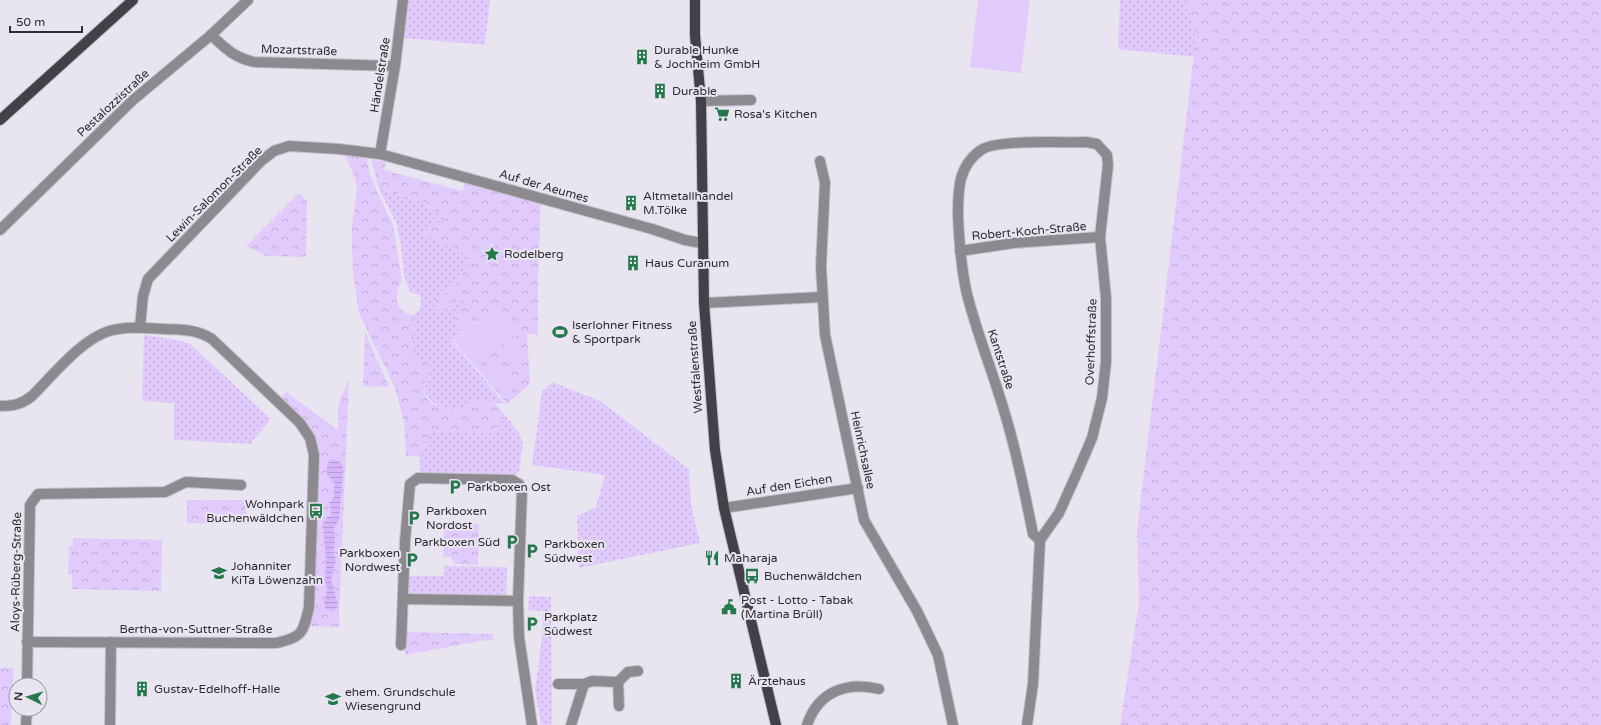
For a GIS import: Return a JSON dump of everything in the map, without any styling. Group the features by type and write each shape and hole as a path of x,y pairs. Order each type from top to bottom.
{"main road":[{"path":"0,120 133,0"},
{"name":"Westfalenstraße","path":"695,0 695,35 701,101 704,303 714,444 724,508 776,725"}],"street":[{"name":"Pestalozzistraße","path":"0,230 133,100 211,35 248,0"},
{"name":"Händelstraße","path":"380,154 395,66 403,0"},
{"name":"Mozartstraße","path":"211,35 230,53 254,62 395,66"},
{"path":"701,101 751,100"},
{"name":"Kantstraße","path":"1040,540 1033,534 1005,412 966,290 960,250 958,188 966,164 982,150 995,145 1013,143 1086,142 1097,144 1107,155"},
{"name":"Lewin-Salomon-Straße","path":"140,327 142,296 148,279 261,161 274,151 289,146 339,149 380,154"},
{"name":"Auf der Aeumes","path":"380,154 652,229 685,240 702,242"},
{"name":"Overhoffstraße","path":"1040,540 1059,513 1077,473 1092,438 1102,398 1106,362 1106,298 1100,237 1108,165 1107,155"},
{"name":"Heinrichsallee","path":"820,161 825,183 822,234 822,297 825,335 864,520 917,611 938,655 953,725"},
{"name":"Robert-Koch-Straße","path":"960,250 1014,243 1100,237"},
{"path":"704,303 822,297"},
{"name":"Bertha-von-Suttner-Straße","path":"0,406 13,406 32,396 83,345 100,334 117,329 140,327 189,330 201,333 212,339 286,409 300,423 310,438 314,455 309,607 304,626 298,635 293,639 276,643 27,642"},
{"path":"401,645 408,495 410,484 418,478 512,480 519,484 522,490 518,601 519,637 532,725"},
{"name":"Aloys-Rüberg-Straße","path":"27,642 30,506 38,494 165,492 186,482 241,485"},
{"name":"Auf den Eichen","path":"724,508 858,488"},
{"path":"1027,725 1033,684 1040,540"},
{"path":"403,599 518,601"},
{"path":"27,642 27,677"},
{"name":"Bertha-von-Suttner-Straße","path":"110,642 110,725"},
{"path":"558,684 584,684 592,681 618,682 628,672 638,671"},
{"path":"618,682 619,706"},
{"path":"571,725 584,684"},
{"path":"807,725 817,706 833,692 854,686 866,686 879,689"}],"green space":[{"path":"406,0 490,0 485,45 403,38"},
{"path":"978,0 1030,0 1021,73 970,67"},
{"path":"1120,0 1187,0 1196,36 1194,57 1119,49"},
{"path":"1187,0 1601,0 1601,725 1120,725 1139,602 1137,531 1196,36"},
{"path":"343,151 366,155 369,171 378,194 393,224 402,280 397,297 399,307 407,314 414,315 412,358 427,360 431,368 424,386 426,397 430,402 441,408 453,410 467,407 473,402 477,401 496,404 505,415 494,433 432,431 419,456 406,456 404,422 395,388 359,313 353,274 352,250 352,224 357,192 355,178"},
{"path":"371,159 386,162 384,170 462,191 465,183 541,203 538,280 538,335 527,333 530,384 507,404 454,342 475,322 461,327 453,320 466,303 460,297 449,307 437,311 435,299 448,293 460,278 472,257 421,233 444,218 426,204 410,197 379,189"},
{"path":"379,189 410,197 426,204 445,219 422,233 472,257 460,278 448,293 435,299 449,307 460,297 467,304 461,327 474,322 453,342 505,404 476,401 463,409 452,410 439,407 430,400 424,391 426,378 412,358 414,315 420,309 421,300 419,295 410,292 404,276 401,245 396,223"},
{"path":"299,193 307,201 306,257 266,256 246,246"},
{"path":"497,305 518,328 477,364 457,342"},
{"path":"365,332 389,387 363,386"},
{"path":"144,335 177,340 190,344 271,419 250,444 174,440 174,403 142,401"},
{"path":"515,335 521,371 500,350"},
{"path":"494,356 516,380 501,394 479,370"},
{"path":"349,380 339,617 340,627 307,626 310,460 307,433 279,399 286,392 338,430 338,409 340,399"},
{"path":"552,382 600,401 689,469 691,504 700,543 579,568 577,516 596,507 605,475 532,465 542,391"},
{"path":"505,415 519,433 523,443 519,472 514,476 420,474 419,456 432,431 494,433"},
{"path":"187,500 246,500 246,524 187,523"},
{"path":"444,523 479,524 478,565 454,564 451,557 443,557"},
{"path":"73,538 162,540 161,591 72,589 72,575 68,575 69,546 73,546"},
{"path":"444,566 507,567 506,603 407,598 409,576 444,576"},
{"path":"529,596 551,597 552,725 541,725 535,690 542,638 543,611 528,610"},
{"path":"405,632 493,634 493,640 405,655"},
{"path":"0,668 13,668 13,677 8,677 8,717 11,717 11,725 0,725"}],"shaded area":[{"path":"331,459 337,460 343,465 343,470 339,520 334,528 335,542 333,553 336,560 331,579 338,605 335,610 331,611 325,608 324,599 327,588 325,581 326,563 323,523 327,517 332,516 329,502 334,499 334,481 327,475 327,465"}],"place":[{"name":"Durable Hunke & Jochheim GmbH","path":"642,57"},
{"name":"Durable","path":"660,91"},
{"name":"Rosa's Kitchen","path":"722,114"},
{"name":"Altmetallhandel M.Tölke","path":"631,203"},
{"name":"Rodelberg","path":"492,254"},
{"name":"Haus Curanum","path":"633,263"},
{"name":"Iserlohner Fitness & Sportpark","path":"560,332"},
{"name":"Parkboxen Ost","path":"455,487"},
{"name":"Wohnpark Buchenwäldchen","path":"316,511"},
{"name":"Parkboxen Nordost","path":"414,518"},
{"name":"Parkboxen Süd","path":"512,542"},
{"name":"Parkboxen Südwest","path":"532,551"},
{"name":"Maharaja","path":"712,558"},
{"name":"Parkboxen Nordwest","path":"412,560"},
{"name":"Johanniter KiTa Löwenzahn","path":"219,573"},
{"name":"Buchenwäldchen","path":"752,576"},
{"name":"Post - Lotto - Tabak (Martina Brüll)","path":"729,607"},
{"name":"Parkplatz Südwest","path":"532,624"},
{"name":"Ärztehaus","path":"736,681"},
{"name":"Gustav-Edelhoff-Halle","path":"142,689"},
{"name":"ehem. Grundschule Wiesengrund","path":"333,699"}]}
